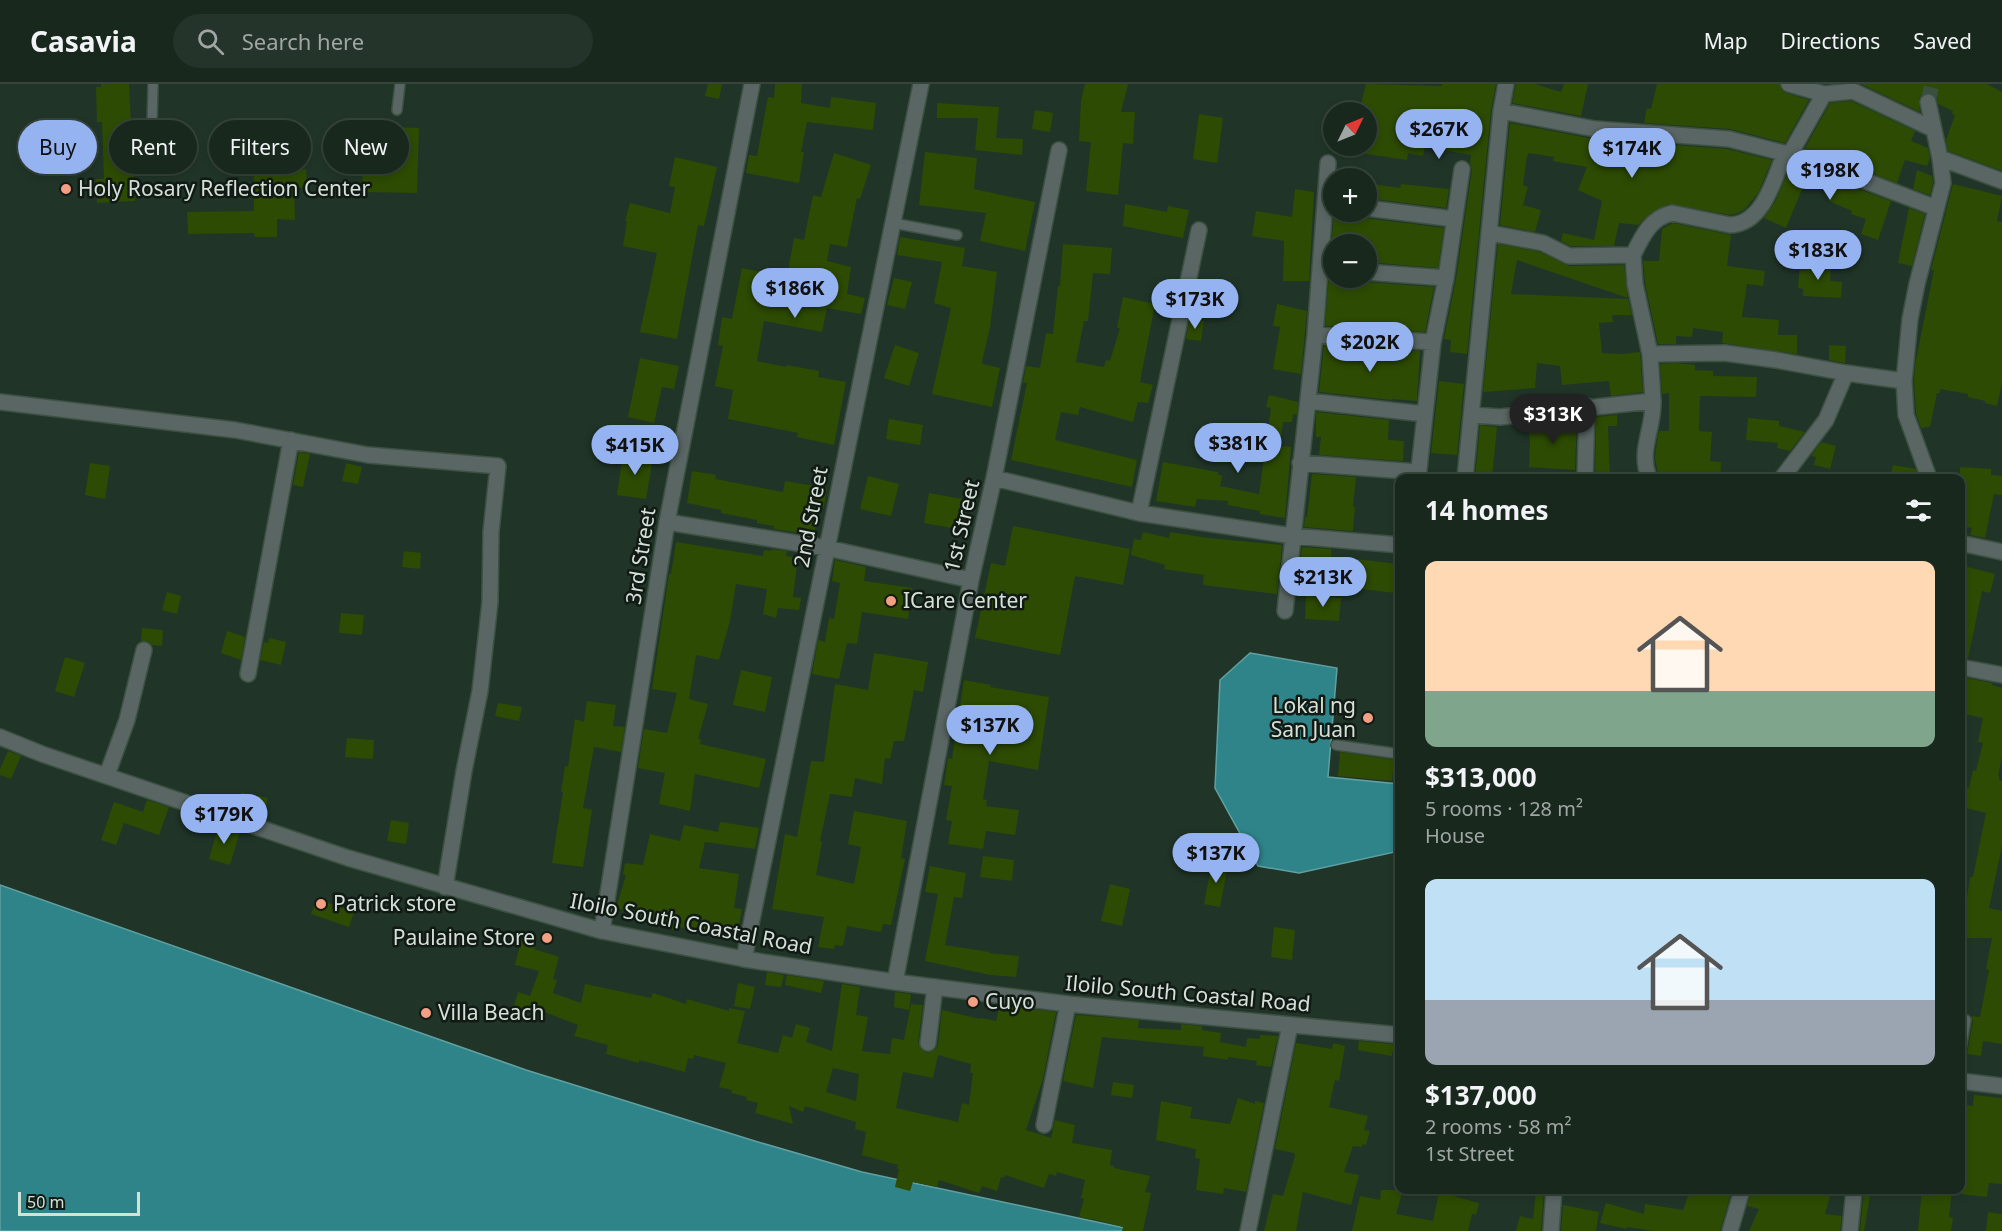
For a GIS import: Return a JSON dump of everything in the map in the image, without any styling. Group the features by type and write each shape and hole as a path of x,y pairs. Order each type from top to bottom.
{"street":[{"name":"3rd Street","path":"602,932 667,522 752,84"},
{"name":"2nd Street","path":"744,959 921,84"},
{"path":"1465,474 1506,84"},
{"path":"1789,84 1824,94 1853,92 1933,129"},
{"path":"1648,474 1644,448 1653,410 1650,354 1635,284 1633,255 1654,221 1663,215 1672,213 1738,225 1753,215 1762,206 1787,154 1824,94"},
{"path":"1928,102 1943,183 1910,319 1904,381 1906,415 1928,474"},
{"path":"1502,111 1595,129 1729,139 1808,159 1936,208"},
{"name":"1st Street","path":"895,982 971,580 994,478 1059,150"},
{"path":"1940,158 2002,181"},
{"path":"1328,163 1328,168"},
{"path":"1418,474 1433,342 1446,278 1462,169"},
{"path":"1377,209 1454,219"},
{"path":"1139,513 1198,230"},
{"path":"1490,233 1543,243 1569,256 1633,255"},
{"path":"1377,273 1446,278"},
{"path":"1285,611 1300,463 1323,286"},
{"path":"1315,335 1433,342"},
{"path":"1650,354 1725,353 1904,381"},
{"path":"1785,474 1826,420 1846,373"},
{"path":"1308,401 1425,414"},
{"path":"1472,415 1500,417 1587,406 1653,401"},
{"path":"0,402 235,430 368,455 498,466 491,532 490,602 480,691 445,887"},
{"path":"1585,474 1587,406"},
{"path":"248,674 291,440"},
{"path":"1300,463 1400,474"},
{"path":"994,478 1139,513 1293,536 1395,545"},
{"path":"667,522 826,548 971,580"},
{"path":"1965,544 2002,552"},
{"path":"107,775 127,720 144,650"},
{"path":"1965,668 2002,675"},
{"name":"Iloilo South Coastal Road","path":"0,737 42,754 348,858 602,932 744,959 895,982 1068,1004 1395,1034"},
{"path":"928,1043 935,987"},
{"path":"1044,1125 1068,1004"},
{"path":"1248,1231 1290,1024"},
{"path":"1965,1082 2002,1086"},
{"path":"1551,1231 1554,1194"},
{"path":"1730,1231 1741,1194"},
{"path":"1850,1231 1854,1194"}],"lane":[{"path":"153,84 153,120"},
{"path":"397,110 400,84"},
{"path":"893,223 957,235"},
{"path":"1336,745 1395,753"},
{"path":"1965,1026 1966,1020"}],"water":[{"path":"1250,653 1337,668 1328,777 1395,784 1395,852 1299,873 1258,866 1215,788 1220,680"},
{"path":"0,885 526,1070 758,1142 862,1172 1139,1231 0,1231"}],"building":[{"path":"101,84 129,84 131,120 109,120 109,174 134,174 135,201 97,203 96,179 104,179 102,122 97,122 96,87 101,87"},
{"path":"708,84 722,84 719,99 705,96"},
{"path":"775,84 802,84 801,103 830,108 831,97 876,103 873,130 807,122 801,152 804,152 799,183 746,173 749,155 757,156 768,97 774,98"},
{"path":"1085,84 1128,84 1121,112 1135,112 1133,144 1123,143 1118,195 1086,191 1091,142 1079,141 1081,101"},
{"path":"1366,84 1442,86 1442,84 1496,84 1491,110 1467,354 1450,352 1451,340 1444,339 1456,279 1472,170 1471,155 1425,147 1423,156 1408,153 1407,160 1377,156 1377,102 1362,102"},
{"path":"1516,84 1535,84 1561,92 1564,84 1588,84 1581,116 1512,103"},
{"path":"1657,84 1780,84 1786,93 1809,100 1785,143 1730,129 1644,123 1647,108 1651,109"},
{"path":"1861,84 1987,84 2002,92 2002,171 1948,151 1946,140 1955,115 1952,114 1953,111 1938,104 1936,96 1932,93 1925,93 1919,98 1920,112"},
{"path":"1851,101 1915,131 1911,141 1928,148 1930,158 1927,166 1905,160 1897,183 1805,148 1830,103"},
{"path":"937,103 999,107 996,138 1023,139 1022,155 975,150 978,118 937,118"},
{"path":"1035,110 1053,113 1050,132 1032,129"},
{"path":"1199,114 1223,118 1217,163 1193,159"},
{"path":"1510,123 1594,139 1727,149 1772,160 1758,193 1745,209 1738,213 1730,215 1669,204 1652,212 1638,225 1619,223 1614,246 1571,246 1561,241 1563,233 1594,240 1602,201 1578,190 1587,167 1553,161 1554,157 1529,153 1527,156 1523,185 1528,187 1523,205 1541,210 1535,232 1500,225"},
{"path":"409,128 419,128 417,193 362,192 363,174 409,174"},
{"path":"925,152 977,158 974,189 1035,202 1025,251 980,241 986,213 919,205"},
{"path":"834,153 871,165 860,199 857,198 847,247 830,244 827,261 851,267 847,294 865,298 861,314 827,308 822,332 764,321 757,361 819,371 818,377 846,382 834,445 797,437 798,433 728,419 733,390 715,386 723,346 718,345 722,317 732,319 742,268 787,277 794,238 804,240 813,195 821,197"},
{"path":"675,157 717,167 704,226 698,225 677,339 640,332 657,253 623,246 627,221 625,221 630,203 670,213 675,187 669,186"},
{"path":"1791,165 1891,201 1878,240 1861,234 1866,219 1851,214 1852,211 1829,201 1832,193 1805,182 1786,228 1764,218 1775,202"},
{"path":"1917,170 1932,176 1930,195 1913,189"},
{"path":"254,174 306,174 307,187 294,188 295,220 277,219 277,237 255,237 254,233 188,234 187,212 254,211"},
{"path":"1401,184 1449,189 1446,208 1377,199 1377,185 1400,188"},
{"path":"1953,184 2002,196 1997,221 2002,222 2002,383 1997,406 1968,397 1968,394 1940,389 1940,393 1937,393 1930,427 1921,428 1916,413 1915,365 1934,270 1931,270"},
{"path":"1295,189 1314,192 1309,281 1283,281 1284,241 1252,236 1256,211 1292,217"},
{"path":"1125,204 1167,212 1168,206 1189,210 1183,238 1123,226"},
{"path":"1909,208 1925,214 1912,266 1898,263"},
{"path":"1377,220 1444,228 1438,268 1377,263 1377,234 1332,234 1333,222 1377,222"},
{"path":"1673,223 1731,235 1727,266 1765,271 1763,286 1747,284 1742,317 1779,320 1778,335 1797,335 1797,354 1722,343 1723,332 1693,328 1692,337 1676,336 1676,344 1658,344 1645,283 1643,261 1659,261 1662,229"},
{"path":"900,237 965,248 962,266 997,272 990,327 982,362 1000,368 992,407 932,394 951,308 934,303 942,262 897,255"},
{"path":"1063,244 1112,248 1110,274 1093,273 1088,321 1084,321 1076,362 1104,367 1106,360 1110,361 1120,328 1117,328 1123,297 1155,304 1140,382 1153,385 1148,403 1138,402 1133,422 1080,407 1078,415 1061,412 1055,440 1137,460 1132,487 1011,460 1027,383 1023,383 1026,366 1040,368 1046,333 1053,334"},
{"path":"1498,244 1540,252 1569,266 1624,265 1628,298 1517,260 1511,294 1628,299 1632,315 1612,315 1613,322 1599,323 1602,353 1640,352 1643,392 1611,396 1609,381 1562,385 1560,366 1537,363 1535,388 1483,392"},
{"path":"1800,263 1831,264 1830,281 1842,282 1841,298 1803,296 1803,289 1798,288"},
{"path":"894,278 912,282 905,309 887,305"},
{"path":"1377,283 1434,287 1425,332 1325,326 1328,288 1377,288"},
{"path":"1277,304 1307,311 1301,374 1273,369 1280,327 1273,326"},
{"path":"1190,319 1204,321 1201,341 1186,339"},
{"path":"895,345 919,353 909,386 884,378"},
{"path":"1324,345 1420,351 1417,401 1319,392"},
{"path":"1829,345 1846,346 1845,363 1829,360"},
{"path":"640,358 679,366 674,389 662,387 654,423 628,417"},
{"path":"1660,364 1695,365 1695,370 1713,371 1713,376 1757,377 1756,397 1700,396 1699,431 1712,432 1710,461 1721,462 1720,474 1658,474 1655,458 1659,431 1669,431 1669,393 1662,394"},
{"path":"1439,381 1464,384 1457,455 1431,453"},
{"path":"1269,395 1298,402 1297,415 1293,414 1292,422 1283,422 1280,446 1291,447 1285,518 1228,505 1228,501 1197,499 1195,507 1156,501 1163,462 1218,472 1222,476 1220,486 1259,494 1271,408 1266,407"},
{"path":"1316,412 1389,420 1388,440 1404,441 1403,461 1319,455 1321,437 1316,437"},
{"path":"1617,415 1617,426 1608,426 1610,474 1595,474 1596,417"},
{"path":"1748,418 1779,421 1779,426 1805,432 1790,451 1777,448 1778,443 1746,440"},
{"path":"889,419 923,425 920,445 886,439"},
{"path":"1577,419 1575,470 1529,467 1528,424"},
{"path":"1480,425 1497,427 1492,474 1475,474"},
{"path":"1821,442 1836,446 1830,469 1814,465 1816,457 1811,456"},
{"path":"299,452 310,454 303,487 293,485"},
{"path":"623,453 653,458 646,499 617,495"},
{"path":"90,463 110,466 105,499 85,495"},
{"path":"346,463 362,467 358,484 342,481"},
{"path":"1893,465 1916,469 1918,474 1891,474"},
{"path":"1960,467 1991,469 1991,475 2002,476 2002,495 1994,494 1985,538 1970,535 1972,528 1965,527 1965,474 1960,474"},
{"path":"692,471 716,475 715,479 783,492 785,481 827,488 824,507 819,506 814,535 774,529 774,526 757,523 757,520 687,503"},
{"path":"1312,474 1356,477 1353,531 1304,527"},
{"path":"868,476 899,484 891,516 860,509"},
{"path":"929,493 968,500 963,530 924,523"},
{"path":"1013,526 1130,549 1123,585 1075,576 1060,655 975,638 991,563 1005,566"},
{"path":"1143,532 1169,538 1170,532 1282,545 1277,594 1203,585 1204,575 1164,569 1165,565 1131,555 1134,539 1141,540"},
{"path":"676,542 763,556 764,550 787,551 786,556 798,558 793,597 801,598 799,610 778,608 776,618 763,614 767,589 736,584 730,621 719,660 696,655 689,699 708,704 698,739 701,739 700,744 766,759 759,788 695,774 690,811 659,804 665,773 638,768 644,729 667,733 677,693 652,689"},
{"path":"1302,547 1331,549 1332,566 1300,567"},
{"path":"404,551 421,553 420,569 402,567"},
{"path":"1348,558 1395,564 1395,593 1345,587"},
{"path":"835,560 866,567 864,581 912,588 908,619 862,612 857,644 847,643 839,679 812,674 818,640 825,642 829,618 834,619 840,583 832,581"},
{"path":"1965,566 1995,574 1990,593 1982,591 1968,659 1965,658"},
{"path":"167,592 181,596 177,614 162,610"},
{"path":"1306,595 1341,598 1339,621 1305,619"},
{"path":"341,613 364,615 362,635 339,633"},
{"path":"142,628 163,630 162,646 141,641"},
{"path":"227,631 245,637 241,660 221,653"},
{"path":"269,638 286,642 281,665 260,660 264,642 268,643"},
{"path":"874,653 928,662 923,692 914,690 904,741 894,741 890,759 885,758 882,784 855,778 852,797 830,794 820,841 822,842 816,875 854,884 861,847 848,844 854,811 907,821 901,858 905,859 891,925 883,924 881,932 847,926 843,946 835,945 834,949 818,947 824,917 772,909 785,834 797,837 811,761 824,762 835,684 868,690"},
{"path":"65,657 85,663 74,697 55,691"},
{"path":"741,670 772,677 765,712 733,705"},
{"path":"1965,678 1992,683 2002,688 2002,756 1998,776 2002,781 2002,846 1989,908 2002,911 2002,1044 1983,1041 1981,1056 1967,1054 1973,1021 1971,1016 1980,1017 1989,970 1986,969 1992,938 1965,938 1965,912 1970,877 1973,877 1986,813 1965,808 1965,788 1969,788 1973,770 1976,771 1983,743 1978,742 1983,718 1965,714"},
{"path":"964,680 1049,697 1038,770 989,761 983,799 987,800 986,806 1019,810 1015,835 986,831 983,849 948,844 952,821 946,820 952,786 944,785 948,758 952,759"},
{"path":"587,701 616,705 613,726 625,727 621,752 594,747 583,808 592,810 583,867 552,863 565,766 568,767 575,719 584,722"},
{"path":"498,703 522,707 519,721 495,716"},
{"path":"347,738 374,740 373,759 345,757"},
{"path":"8,751 21,756 11,779 0,775 0,769"},
{"path":"1340,752 1394,760 1392,781 1338,776"},
{"path":"241,792 268,798 264,816 237,810"},
{"path":"147,800 169,807 159,835 124,823 116,845 101,840 114,802 143,812"},
{"path":"391,820 409,823 406,844 387,841"},
{"path":"720,822 759,828 755,849 705,842 699,868 739,874 734,908 742,909 737,934 708,927 707,933 675,926 674,930 639,921 641,915 616,908 626,875 623,875 625,863 643,865 650,834 680,841 684,825 718,832"},
{"path":"219,824 240,831 230,865 209,859"},
{"path":"983,856 1014,860 1012,881 980,877"},
{"path":"1212,862 1228,865 1220,907 1204,904"},
{"path":"930,866 966,873 962,898 954,897 945,945 1019,956 1016,977 990,975 925,961 938,894 925,892"},
{"path":"1110,884 1130,889 1122,926 1101,921"},
{"path":"317,899 354,912 349,927 311,914"},
{"path":"1274,927 1295,930 1292,960 1271,957"},
{"path":"523,934 537,938 534,949 559,957 553,979 557,980 553,993 581,1003 585,984 651,998 653,993 686,1004 687,999 729,1011 729,1008 745,1011 737,1043 778,1053 783,1035 792,1038 796,1024 810,1028 806,1042 832,1051 842,984 860,987 856,1015 868,1017 862,1051 890,1054 892,1038 904,1040 911,1004 923,1005 918,1042 922,1050 927,1053 938,1045 942,1010 996,1021 1000,1005 1056,1012 1043,1079 1026,1130 1051,1138 1055,1120 1075,1125 1072,1143 1112,1150 1110,1165 1114,1168 1150,1176 1145,1192 1151,1193 1143,1231 1122,1231 1123,1227 1079,1217 1084,1199 1081,1198 1085,1180 1057,1172 1056,1176 1049,1174 1044,1188 1005,1175 1004,1178 1001,1177 997,1191 982,1186 979,1193 939,1180 937,1187 913,1182 910,1191 895,1187 898,1165 862,1155 866,1132 855,1129 856,1122 805,1106 803,1112 789,1106 793,1124 755,1113 758,1103 746,1100 747,1097 731,1093 732,1090 719,1087 726,1063 694,1055 693,1059 688,1058 685,1072 639,1060 639,1063 606,1054 608,1045 574,1036 578,1025 529,1006 526,1015 513,1009 518,992 530,996 539,971 515,965","holes":["938,1055 971,1064 970,1073 973,1073 969,1105 962,1103 958,1122 896,1108 903,1072 933,1078","833,1068 859,1074 856,1101 826,1092"]},
{"path":"767,972 784,975 781,987 765,985"},
{"path":"787,975 824,981 821,993 785,985"},
{"path":"738,983 755,987 750,1009 734,1006"},
{"path":"895,992 911,994 909,1010 894,1007"},
{"path":"1076,1015 1139,1020 1138,1028 1181,1030 1181,1024 1202,1026 1202,1030 1221,1033 1220,1042 1246,1047 1247,1038 1260,1039 1260,1035 1278,1036 1271,1067 1256,1065 1257,1061 1203,1056 1204,1047 1102,1037 1093,1088 1063,1081"},
{"path":"1359,1041 1395,1045 1395,1052 1392,1052 1392,1056 1358,1050"},
{"path":"1296,1043 1332,1049 1333,1043 1345,1046 1339,1081 1335,1080 1329,1107 1368,1116 1364,1130 1370,1131 1366,1145 1353,1146 1344,1172 1359,1175 1351,1205 1303,1192 1296,1231 1264,1231 1273,1194 1283,1196 1295,1156 1294,1153 1275,1149"},
{"path":"1113,1082 1134,1085 1132,1098 1111,1095"},
{"path":"1974,1095 2002,1098 2002,1184 1989,1183 1987,1197 1960,1194 1965,1194 1965,1105 1973,1106"},
{"path":"1238,1098 1255,1104 1255,1101 1264,1103 1246,1192 1224,1188 1223,1194 1196,1190 1200,1159 1195,1158 1196,1149 1156,1140 1161,1101 1192,1107 1190,1118 1230,1124"},
{"path":"1381,1190 1395,1190 1395,1194 1402,1194 1396,1214 1433,1221 1439,1194 1479,1203 1476,1215 1472,1214 1468,1231 1352,1231 1360,1196 1380,1200"},
{"path":"1536,1194 1544,1194 1541,1231 1516,1231 1520,1216 1533,1219"},
{"path":"1689,1194 1731,1194 1720,1231 1654,1231 1627,1227 1626,1229 1600,1223 1606,1203 1644,1214 1645,1204 1683,1210"},
{"path":"1751,1194 1831,1194 1825,1214 1842,1216 1840,1231 1749,1231 1759,1209 1747,1206"},
{"path":"1864,1194 1870,1194 1864,1231 1860,1231"},
{"path":"1922,1194 1952,1194 1949,1217 1953,1218 1951,1231 1918,1231"},
{"path":"1563,1205 1599,1212 1596,1231 1561,1231"},
{"path":"1988,1212 2002,1214 2002,1231 1986,1231"}],"tunnel":[{"path":"1928,102 1932,84"}],"place":[{"name":"Holy Rosary Reflection Center","path":"66,189"},
{"name":"ICare Center","path":"891,601"},
{"name":"Lokal ng San Juan","path":"1368,718"},
{"name":"Patrick store","path":"321,904"},
{"name":"Paulaine Store","path":"547,938"},
{"name":"Cuyo","path":"973,1002"},
{"name":"Villa Beach","path":"426,1013"}]}
